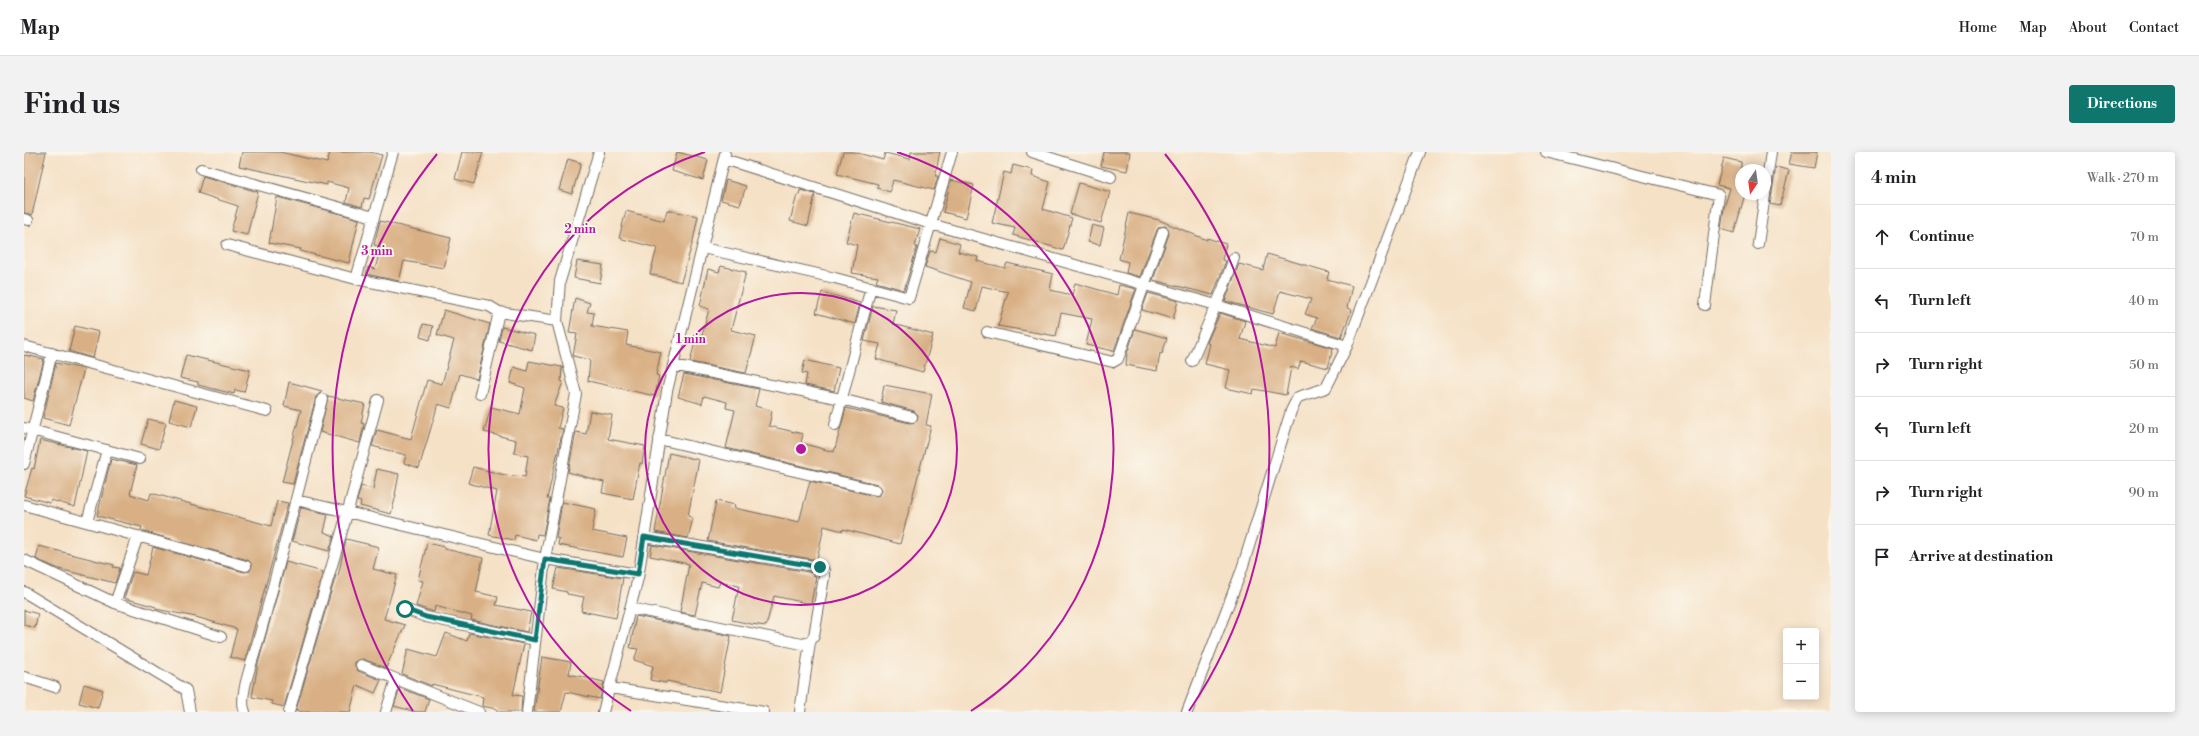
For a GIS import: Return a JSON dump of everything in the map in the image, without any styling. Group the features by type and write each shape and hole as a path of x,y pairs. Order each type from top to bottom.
{"street":[{"path":"356,279 393,152"},
{"path":"527,712 545,559 576,394 557,321 560,281 599,152"},
{"path":"703,248 871,287 909,298 952,152"},
{"path":"1032,152 1111,177"},
{"path":"1187,712 1241,572 1291,411 1298,397 1326,388 1347,346 1420,152"},
{"path":"1546,152 1720,195 1706,305"},
{"path":"1758,244 1771,152"},
{"path":"603,712 638,574 659,439 673,365 725,155 931,224 1216,305 1347,346"},
{"path":"201,169 374,217"},
{"path":"987,332 1113,362 1118,358 1143,284 1163,232"},
{"path":"227,245 356,279 489,306 499,312 557,321"},
{"path":"1192,361 1223,289 1234,258"},
{"path":"835,425 871,287"},
{"path":"480,394 499,312"},
{"path":"24,346 267,411"},
{"path":"24,464 28,429 52,353"},
{"path":"673,365 841,399 912,417"},
{"path":"245,712 242,707 246,682 322,399"},
{"path":"289,712 347,514 378,400"},
{"path":"28,429 140,459"},
{"path":"659,439 876,490"},
{"path":"87,522 106,450"},
{"path":"296,500 347,514 545,559 638,574"},
{"path":"24,505 246,566"},
{"path":"114,603 138,536"},
{"path":"644,537 820,567 824,571 814,636 810,642 800,712"},
{"path":"24,560 114,603 221,636"},
{"path":"24,592 186,690 190,712"},
{"path":"630,608 802,644 810,642"},
{"path":"405,609 426,617 535,640"},
{"path":"361,665 479,712"},
{"path":"24,677 55,687"},
{"path":"386,712 396,679"},
{"path":"610,688 764,712"}],"building":[{"path":"24,152 46,152 32,215 24,213"},
{"path":"242,152 280,152 327,163 330,152 370,152 382,155 369,199 364,198 362,207 346,202 349,188 327,182 327,185 239,166"},
{"path":"462,152 483,152 474,184 455,179"},
{"path":"677,152 708,160 703,180 672,171"},
{"path":"843,152 854,152 883,160 885,153 910,159 911,152 940,152 935,176 938,176 934,190 893,180 890,192 877,188 878,184 837,174"},
{"path":"1104,152 1130,152 1127,171 1101,166"},
{"path":"1792,152 1817,152 1814,168 1789,164"},
{"path":"1724,158 1741,162 1741,164 1735,164 1735,200 1743,200 1734,233 1721,229 1724,208 1730,188 1717,185"},
{"path":"568,159 581,163 572,194 559,190"},
{"path":"1013,165 1033,170 1032,176 1050,182 1043,209 1072,218 1063,250 1013,235 1015,228 992,223 1004,172 1011,174"},
{"path":"1776,167 1789,170 1780,206 1770,204"},
{"path":"203,176 258,192 247,235 231,231 238,206 198,193"},
{"path":"726,180 746,186 740,205 721,200"},
{"path":"951,180 974,185 966,218 943,212"},
{"path":"1079,183 1110,192 1101,223 1070,214"},
{"path":"800,190 815,194 808,226 790,221 797,195 799,195"},
{"path":"277,197 359,219 349,263 300,251 301,249 269,243"},
{"path":"667,210 698,216 693,241 681,282 650,274 657,248 619,238 626,211 664,221"},
{"path":"854,213 920,229 915,246 917,247 904,290 876,282 878,277 852,273 857,245 846,242"},
{"path":"1129,213 1159,220 1207,240 1207,238 1226,244 1222,260 1226,261 1213,295 1153,280 1169,234 1168,228 1165,226 1159,227 1157,230 1140,277 1126,273 1128,262 1119,259"},
{"path":"380,221 451,238 444,268 404,261 399,281 366,274 368,267 375,269 381,247 374,245"},
{"path":"1092,225 1104,228 1100,245 1088,242"},
{"path":"940,238 960,244 958,252 978,257 977,261 1005,268 1007,263 1053,274 1050,290 1072,295 1075,283 1117,295 1119,285 1136,289 1114,351 1086,345 1092,319 1061,313 1056,336 998,326 1008,292 982,286 976,311 964,308 971,282 925,267 930,251 936,252"},
{"path":"1267,254 1329,272 1327,279 1352,286 1347,308 1352,310 1341,337 1312,328 1317,318 1305,314 1311,299 1280,291 1273,314 1225,301 1239,264 1263,270"},
{"path":"577,261 603,265 600,283 574,278"},
{"path":"721,266 746,272 731,330 756,336 746,373 690,362 697,334 702,335 709,309 700,306 708,269 719,272"},
{"path":"822,292 860,303 855,324 816,313"},
{"path":"1148,293 1178,301 1173,319 1142,310"},
{"path":"575,298 590,303 587,312 594,313 592,326 628,332 626,345 661,352 656,375 659,376 655,396 588,381 590,360 573,356 577,334 569,333"},
{"path":"873,306 896,310 893,324 933,335 923,372 876,359 880,344 864,341"},
{"path":"444,310 490,324 477,379 460,374 451,408 438,404 419,468 404,463 406,455 372,446 377,430 411,439 427,380 442,384 454,340 437,335"},
{"path":"1220,313 1245,321 1240,339 1275,348 1279,333 1333,348 1328,368 1301,361 1298,369 1291,367 1286,395 1254,389 1253,394 1226,388 1230,370 1205,364 1210,344 1207,343"},
{"path":"423,324 433,326 430,340 420,337"},
{"path":"75,326 99,332 93,358 69,351"},
{"path":"502,327 535,335 532,350 499,341"},
{"path":"1135,329 1167,338 1162,354 1160,353 1157,371 1126,365 1127,354"},
{"path":"24,355 44,359 33,401 24,398"},
{"path":"186,355 250,370 244,392 235,390 234,394 198,385 198,382 180,378"},
{"path":"805,360 839,368 834,391 805,385 807,374 802,373"},
{"path":"529,361 562,367 561,381 563,382 554,406 563,408 558,428 563,429 547,499 550,499 543,535 537,534 536,540 515,535 514,540 489,535 497,491 468,483 473,467 505,475 525,477 528,456 514,453 516,440 484,432 491,407 520,414 525,388 510,383 514,367 527,371"},
{"path":"56,363 84,369 69,425 43,418"},
{"path":"684,374 759,389 755,406 772,411 769,426 803,434 801,443 834,452 846,408 910,423 917,421 918,415 914,411 881,402 884,385 932,394 926,425 931,426 900,544 843,529 843,531 824,526 817,560 708,541 716,501 735,505 734,508 799,522 810,481 875,496 880,495 882,489 877,484 726,448 735,410 726,408 727,402 704,396 702,404 678,397"},
{"path":"289,382 322,391 316,397 293,484 282,482 301,410 284,406"},
{"path":"328,396 365,404 361,423 364,424 360,443 320,432"},
{"path":"174,400 197,406 191,427 169,421"},
{"path":"590,411 612,415 608,439 645,446 633,499 602,493 604,482 568,472 576,432 586,434"},
{"path":"148,419 166,423 159,449 141,444"},
{"path":"40,440 87,451 75,507 51,500 50,503 24,496 32,468 34,469"},
{"path":"669,453 699,460 688,516 693,518 688,538 655,532"},
{"path":"111,459 137,465 130,494 149,500 151,493 271,526 277,501 288,503 245,661 230,657 237,629 196,617 156,609 156,607 124,598 133,572 146,575 153,547 244,572 250,571 252,565 248,560 156,535 141,530 142,527 97,516"},
{"path":"377,469 399,474 391,514 360,506 361,502 357,501 361,486 373,489"},
{"path":"562,502 596,509 592,531 627,538 623,557 558,545 559,539 556,538"},
{"path":"301,508 328,514 324,532 334,536 329,551 292,541"},
{"path":"346,539 379,547 373,569 397,575 384,619 405,625 386,668 363,659 355,662 355,666 358,671 381,680 375,693 357,685 350,712 303,712 296,710 336,575 338,576"},
{"path":"427,543 483,558 476,592 498,597 496,605 531,612 527,632 471,620 472,616 435,606 434,612 416,606 423,581 418,580"},
{"path":"652,545 814,573 813,576 816,577 811,604 774,596 766,626 751,624 732,620 739,586 720,582 718,587 702,583 695,615 680,612 689,564 650,556"},
{"path":"39,546 114,565 113,567 120,568 115,583 59,569 36,559"},
{"path":"286,562 323,572 284,707 272,704 272,701 252,697 258,664"},
{"path":"558,568 623,578 616,618 581,611 584,597 567,594 567,592 553,589"},
{"path":"24,610 38,614 35,628 24,625"},
{"path":"636,616 731,636 720,692 667,681 666,683 650,680 653,666 634,660 638,649 630,648"},
{"path":"446,633 467,641 469,633 524,644 513,695 522,696 521,712 497,712 497,709 482,706 483,697 432,684 432,686 402,674 408,649 437,657"},
{"path":"542,657 571,662 569,674 604,682 600,699 566,692 561,712 534,712"},
{"path":"84,684 103,690 98,708 79,703"},
{"path":"400,688 429,699 425,712 416,712 394,706"}],"route":[{"path":"405,609 426,617 535,640 545,559 638,574 644,537 820,567"}]}
